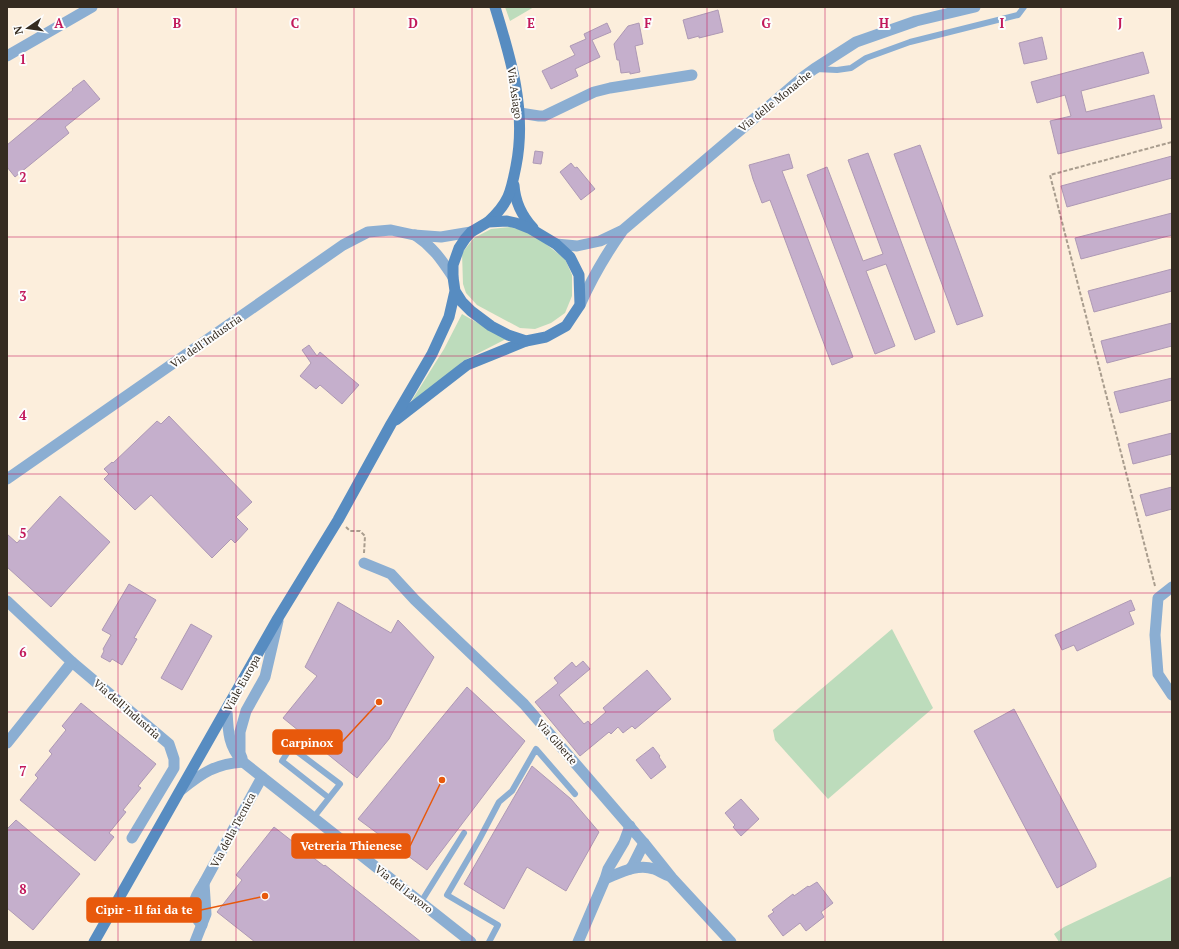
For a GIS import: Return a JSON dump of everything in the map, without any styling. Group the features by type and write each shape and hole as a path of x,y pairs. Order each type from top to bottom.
{"main road":[{"name":"Via Asiago","path":"488,222 498,212 509,196 520,148 520,113 509,52 495,7"},
{"path":"513,180 514,190 520,210 538,233"},
{"path":"391,424 468,365 526,341 546,337 566,326 580,305 580,275 570,257 556,244 531,229 516,223 507,221 488,222 471,232 465,239 456,256 453,265 455,291 462,302 471,311 486,322 508,335 526,341"},
{"name":"Viale Europa","path":"94,942 278,618 338,520 432,354 449,317 455,291"}],"street":[{"path":"7,56 92,7"},
{"name":"Via delle Monache","path":"623,230 803,77 856,42 916,21 974,7"},
{"path":"520,113 544,116 594,92 610,88 692,75"},
{"name":"Via dell'Industria","path":"7,479 343,245 368,232 391,230 414,235 441,237 471,232"},
{"path":"556,244 577,246 600,241 623,230"},
{"path":"580,305 589,284 610,248 623,230"},
{"name":"Via dell'Industria","path":"414,235 428,244 453,277"},
{"name":"Via Giberte","path":"364,563 391,574 415,600 524,704 630,826 672,878 731,942"},
{"path":"1172,587 1158,598 1155,635 1158,674 1172,695"},
{"name":"Via dell'Industria","path":"7,601 72,662 168,744 174,759 174,768 132,838"},
{"path":"181,790 199,776 218,766 228,763 243,762 240,753 240,732 246,711 265,677 278,618"},
{"path":"7,743 72,662"},
{"name":"Via del Lavoro","path":"227,710 228,736 235,754 243,762 471,942"},
{"name":"Via della Tecnica","path":"195,942 206,914 204,883 262,777"},
{"path":"578,942 608,869 624,842 630,826"},
{"path":"618,851 628,844 644,843"},
{"path":"630,869 644,843"},
{"path":"605,879 630,869 640,868 653,869 672,878"}],"lane":[{"path":"814,69 837,70 851,68 866,58 910,42 1018,15 1024,7"},
{"path":"314,817 329,798 340,784 291,747 282,761 329,798"},
{"path":"489,942 498,925 446,896 479,840 499,802 512,791 536,749 575,794"},
{"path":"421,902 464,833"}],"path":[{"path":"1158,598 1050,175 1172,142"},
{"path":"338,520 350,531 360,531 365,536 364,563"}],"green space":[{"path":"505,7 534,7 510,21"},
{"path":"510,227 533,234 565,259 572,275 572,296 565,313 551,323 535,329 520,328 477,305 466,293 463,284 462,253 474,238 491,229"},
{"path":"462,314 506,339 463,361 404,413 444,349"},
{"path":"892,629 933,708 828,799 775,740 773,730"},
{"path":"1172,876 1172,942 1059,942 1054,934 1064,927"}],"building":[{"path":"718,10 723,32 688,39 683,20"},
{"path":"607,23 611,32 592,40 600,57 575,69 578,76 551,89 542,71 575,55 570,46 586,39 584,34"},
{"path":"639,23 643,44 635,46 640,72 630,74 630,72 621,73 614,44 628,26"},
{"path":"1042,37 1047,59 1024,64 1019,43"},
{"path":"1143,52 1149,73 1081,91 1086,112 1154,95 1162,128 1058,154 1050,121 1071,116 1065,95 1037,103 1031,82"},
{"path":"84,80 100,99 65,127 69,133 15,177 7,167 7,145"},
{"path":"920,145 983,316 957,325 894,154"},
{"path":"535,151 543,152 541,164 533,163"},
{"path":"868,153 935,332 915,340 886,264 866,271 895,346 875,354 807,175 827,167 863,261 883,254 848,160"},
{"path":"789,154 793,168 782,171 853,357 832,365 770,200 762,203 749,165"},
{"path":"1172,156 1172,178 1067,207 1061,186"},
{"path":"571,163 575,168 577,167 595,189 581,200 560,172"},
{"path":"1172,213 1172,235 1081,259 1075,238"},
{"path":"1172,269 1172,291 1094,312 1088,291"},
{"path":"1172,323 1172,346 1107,363 1101,341"},
{"path":"309,345 317,356 320,352 359,385 342,404 320,385 316,389 300,376 311,363 302,350"},
{"path":"1172,378 1172,400 1120,413 1114,392"},
{"path":"169,416 252,502 236,517 248,529 235,543 231,539 212,558 151,495 135,510 104,479 109,474 104,469 112,462 113,463 157,421 161,424"},
{"path":"1172,433 1172,454 1133,464 1128,444"},
{"path":"1172,487 1172,509 1146,516 1140,495"},
{"path":"60,496 110,542 51,607 7,567 7,534 17,543"},
{"path":"129,584 156,600 134,638 137,639 122,665 112,659 110,662 101,657 104,651 103,649 111,635 102,630"},
{"path":"1131,600 1135,610 1129,612 1134,624 1077,651 1074,645 1062,650 1055,635"},
{"path":"338,602 391,633 398,620 434,657 389,739 357,778 283,718 317,676 305,667"},
{"path":"191,624 212,636 182,690 161,678"},
{"path":"583,661 590,669 559,695 584,724 588,721 591,725 606,712 603,708 647,670 671,699 635,729 632,726 623,733 618,727 611,734 609,732 580,756 535,702 558,683 554,678 572,662 576,667"},
{"path":"467,687 525,741 427,870 358,819"},
{"path":"81,703 156,764 138,786 141,788 123,810 126,812 109,833 114,837 95,861 20,800 38,778 35,775 52,754 49,751 66,730 62,726"},
{"path":"1014,709 1096,864 1096,867 1057,888 974,731"},
{"path":"653,747 666,767 651,779 636,760"},
{"path":"532,766 571,799 599,832 566,891 527,867 504,909 464,884"},
{"path":"741,799 759,819 741,836 733,827 735,825 725,813"},
{"path":"16,820 80,874 33,930 7,908 7,829"},
{"path":"274,827 324,866 325,865 421,942 255,942 217,912 242,880 236,875"},
{"path":"817,882 833,903 821,912 824,917 806,931 800,923 783,936 768,916 774,912 772,910 793,894 794,896 808,886 809,887"}],"place":[{"name":"Carpinox","path":"379,702"},
{"name":"Vetreria Thienese","path":"442,780"},
{"name":"Cipir - Il fai da te","path":"265,896"}]}
